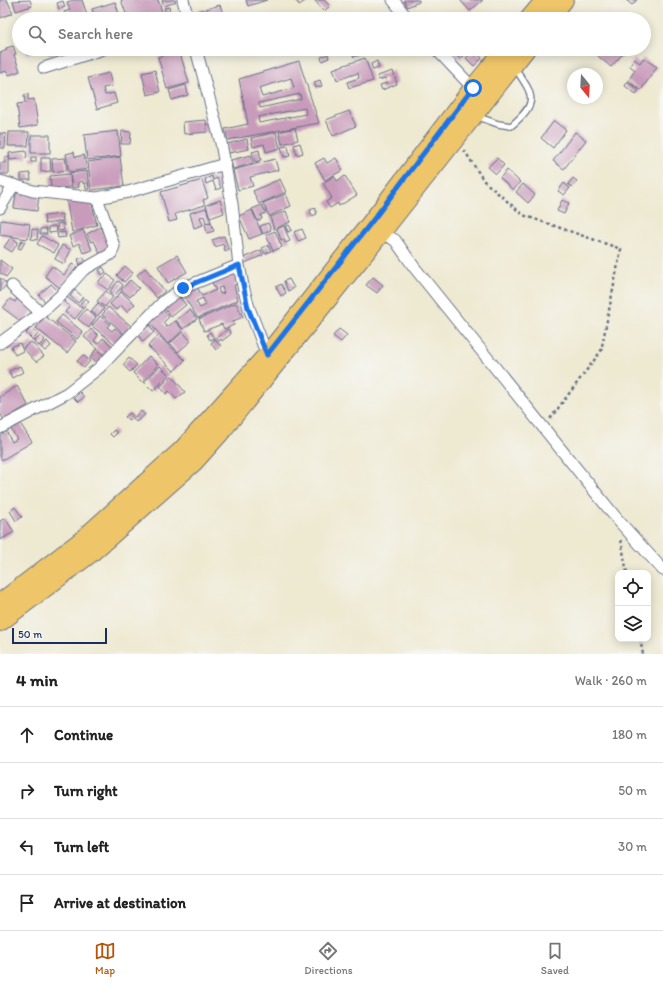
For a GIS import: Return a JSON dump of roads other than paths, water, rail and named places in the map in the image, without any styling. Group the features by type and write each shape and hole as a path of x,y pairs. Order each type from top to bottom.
{"main road":[{"path":"535,12 545,0"},
{"path":"555,12 564,0"},
{"path":"0,603 81,541 182,450 267,355 499,56"},
{"path":"0,622 91,553 194,462 220,434 520,56"}],"street":[{"path":"183,0 186,12"},
{"path":"393,0 402,12"},
{"path":"44,68 81,56"},
{"path":"198,56 221,143 232,204 239,265 248,308 267,355"},
{"path":"443,56 473,88"},
{"path":"0,181 13,186 51,194 97,198 128,192 225,164"},
{"path":"0,208 13,186"},
{"path":"0,343 61,295 83,270 111,254 114,246 97,198"},
{"path":"381,233 395,240 414,266 616,519 663,570"},
{"path":"1,424 67,393 99,368 164,301 183,288 239,265"},
{"path":"12,286 40,313"}],"lane":[{"path":"474,115 498,124 511,126 525,114 532,102 529,89 513,65"}]}
